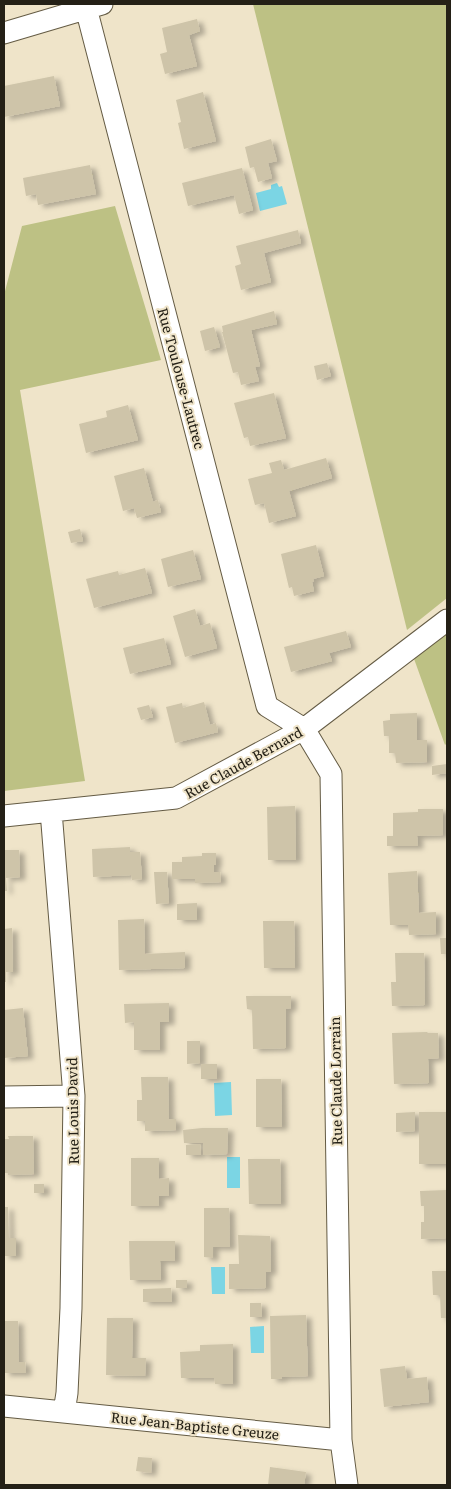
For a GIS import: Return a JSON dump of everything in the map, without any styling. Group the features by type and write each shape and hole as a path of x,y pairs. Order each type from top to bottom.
{"street":[{"path":"4,33 54,10 94,6"},
{"name":"Rue Toulouse-Lautrec","path":"94,6 267,706 304,729"},
{"name":"Rue Claude Bernard","path":"4,816 176,798 304,729 447,620"},
{"name":"Rue Claude Lorrain","path":"304,729 331,774 341,1440"},
{"name":"Rue Louis David","path":"51,811 74,1096 71,1308 67,1393 64,1412"},
{"path":"4,1097 74,1096"},
{"name":"Rue Jean-Baptiste Greuze","path":"4,1406 341,1440"},
{"path":"341,1440 347,1485"}],"green space":[{"path":"253,4 447,4 447,598 407,630"},
{"path":"115,206 161,360 20,390 85,781 4,791 4,295 22,226"},
{"path":"447,633 447,743 445,745 413,656"}],"water":[{"path":"277,183 279,187 282,186 287,204 260,211 256,193 271,189 271,185"},
{"path":"231,1082 232,1115 215,1116 214,1083"},
{"path":"227,1157 240,1157 240,1188 227,1188"},
{"path":"211,1267 225,1267 225,1294 212,1294"},
{"path":"264,1326 264,1353 251,1353 250,1327"}],"building":[{"path":"197,19 200,31 189,35 197,66 165,74 160,54 167,52 162,28"},
{"path":"54,76 60,106 4,117 4,86"},
{"path":"203,92 216,141 184,149 178,123 181,122 176,100"},
{"path":"271,139 277,161 268,163 272,178 258,182 254,167 250,168 245,147"},
{"path":"90,165 96,194 38,205 36,194 26,196 23,178"},
{"path":"242,168 253,210 239,214 234,195 188,206 182,183"},
{"path":"298,230 301,243 264,253 271,282 241,290 235,266 241,264 236,246"},
{"path":"274,311 277,324 251,330 260,366 255,367 259,381 241,385 238,372 233,373 222,326"},
{"path":"214,327 220,347 205,351 200,331"},
{"path":"327,363 331,376 317,380 314,366"},
{"path":"274,393 286,438 250,446 248,437 244,438 234,403"},
{"path":"128,405 138,440 86,453 79,424 107,417 106,411"},
{"path":"326,458 332,478 289,491 296,516 269,523 264,503 255,505 248,479 272,473 269,463 281,460 284,470"},
{"path":"144,468 153,502 158,500 161,512 137,518 134,508 123,511 114,476"},
{"path":"80,529 83,541 71,543 68,532"},
{"path":"316,545 324,576 313,579 314,591 294,596 292,587 289,588 281,554"},
{"path":"193,550 201,579 168,587 161,559"},
{"path":"145,568 152,593 94,608 86,579 118,571 119,575"},
{"path":"195,609 200,626 210,623 217,648 185,657 173,616"},
{"path":"346,631 351,647 329,653 332,661 291,672 284,647"},
{"path":"164,638 171,664 130,674 123,648"},
{"path":"204,702 210,725 216,723 218,732 175,743 166,707 182,703 183,708"},
{"path":"149,705 153,717 141,720 137,708"},
{"path":"417,713 417,740 427,740 427,762 396,763 395,753 389,753 389,736 384,736 383,721 390,720 390,714"},
{"path":"447,764 447,773 432,775 432,766"},
{"path":"295,806 296,860 268,860 267,807"},
{"path":"418,809 443,809 443,835 417,836 418,846 387,846 387,836 393,836 393,813 418,812"},
{"path":"130,847 130,852 140,852 142,879 132,880 131,875 93,877 92,849"},
{"path":"5,850 19,850 20,877 6,878 7,891 4,891"},
{"path":"202,853 216,853 214,872 220,872 221,882 195,883 195,879 172,879 172,862 182,862 182,857 202,856"},
{"path":"417,871 419,913 436,912 436,934 409,935 408,925 390,925 388,873"},
{"path":"154,872 167,872 169,903 156,904"},
{"path":"197,903 197,920 177,920 177,904"},
{"path":"144,919 145,954 185,952 185,968 119,970 118,920"},
{"path":"263,921 294,921 295,968 264,968"},
{"path":"12,928 13,972 6,972 6,982 4,982 4,929"},
{"path":"440,938 447,938 447,954 441,954"},
{"path":"395,953 424,953 425,1005 392,1006 391,982 396,982"},
{"path":"246,996 291,996 291,1008 286,1009 286,1048 253,1049 252,1010 247,1009"},
{"path":"169,1003 169,1022 160,1022 160,1050 134,1050 134,1022 125,1023 124,1004"},
{"path":"23,1008 28,1056 4,1058 4,1010"},
{"path":"392,1033 438,1033 439,1058 428,1059 429,1083 394,1084"},
{"path":"187,1041 200,1041 200,1063 187,1064"},
{"path":"201,1064 217,1064 217,1079 201,1079"},
{"path":"141,1077 168,1077 169,1119 176,1119 176,1130 145,1131 145,1121 137,1121 137,1100 142,1100"},
{"path":"256,1079 281,1079 282,1127 256,1127"},
{"path":"415,1112 415,1131 396,1132 396,1113"},
{"path":"419,1112 447,1112 447,1164 419,1164"},
{"path":"228,1128 227,1154 203,1155 203,1143 184,1143 183,1130"},
{"path":"8,1136 33,1136 34,1174 8,1175 8,1173 4,1173 4,1139 9,1139"},
{"path":"200,1144 201,1155 186,1155 186,1145"},
{"path":"131,1158 159,1158 159,1179 169,1178 169,1196 159,1196 159,1206 131,1206"},
{"path":"248,1159 280,1159 281,1204 249,1204"},
{"path":"34,1184 44,1184 44,1193 34,1193"},
{"path":"447,1190 447,1238 421,1239 421,1222 424,1222 424,1206 421,1206 420,1191"},
{"path":"4,1207 8,1207 9,1238 16,1238 16,1256 4,1256"},
{"path":"204,1208 229,1208 230,1247 213,1247 213,1258 204,1257"},
{"path":"238,1235 270,1236 271,1272 266,1272 266,1288 229,1289 229,1264 239,1264"},
{"path":"129,1241 175,1241 175,1261 160,1261 161,1280 130,1280"},
{"path":"432,1271 447,1271 447,1318 441,1318 440,1295 433,1295"},
{"path":"176,1280 187,1280 187,1288 176,1288"},
{"path":"171,1288 172,1302 143,1302 143,1289"},
{"path":"250,1303 261,1303 262,1317 250,1317"},
{"path":"306,1315 308,1376 271,1379 270,1316"},
{"path":"107,1318 133,1318 132,1358 146,1358 145,1376 106,1375"},
{"path":"4,1321 18,1321 19,1362 25,1362 26,1373 4,1373"},
{"path":"233,1344 233,1384 215,1384 214,1378 181,1378 180,1352 200,1351 200,1345"},
{"path":"405,1366 407,1379 427,1377 429,1402 384,1407 380,1369"},
{"path":"138,1457 152,1458 151,1473 136,1471"},
{"path":"270,1467 306,1472 304,1485 268,1485"}]}
